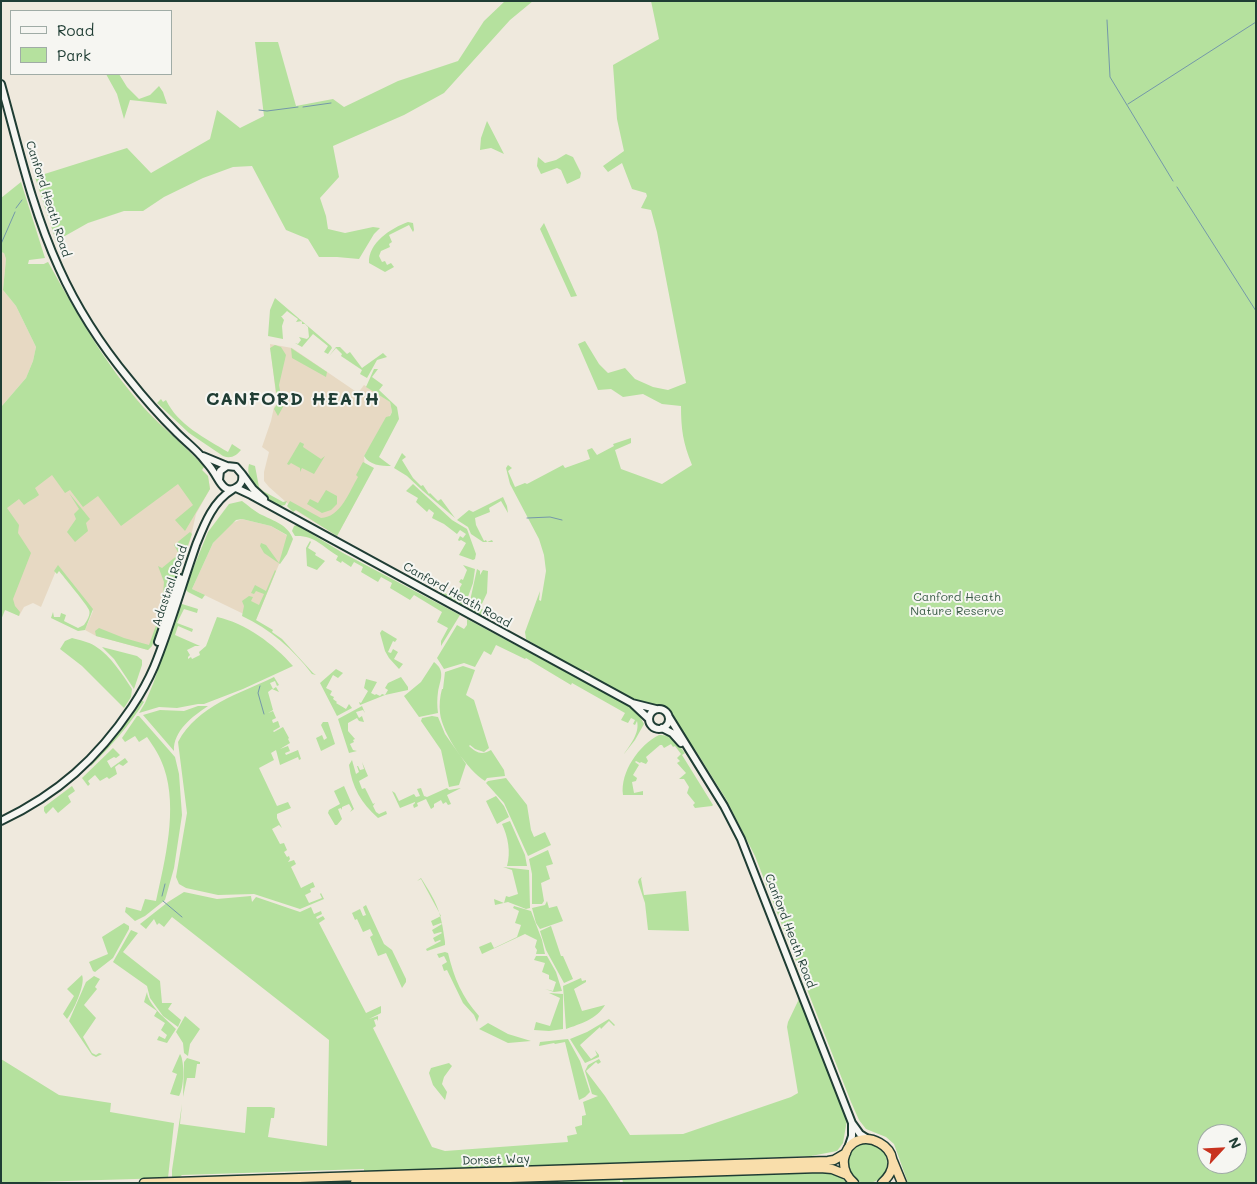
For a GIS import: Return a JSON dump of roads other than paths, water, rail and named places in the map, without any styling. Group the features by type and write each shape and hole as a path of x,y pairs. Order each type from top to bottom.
{"highway":[{"name":"Dorset Way","path":"144,1183 828,1161 834,1160 856,1142 868,1139"},
{"path":"868,1139 876,1140 883,1144 891,1156 902,1183"},
{"path":"847,1151 844,1161 851,1180"},
{"path":"882,1183 889,1175 892,1166 891,1156"},
{"name":"Dorset Way","path":"354,1183 820,1168 832,1169 851,1180"}],"main road":[{"name":"Canford Heath Road","path":"1,84 28,181 49,244 77,302 95,334 129,380 157,412 200,454 219,481"},
{"name":"Canford Heath Road","path":"200,454 227,466"},
{"path":"178,593 201,524 218,497 219,481 220,471 227,466 236,466 242,474 242,483 234,489 226,489 219,481"},
{"name":"Canford Heath Road","path":"242,474 253,489 272,507"},
{"name":"Canford Heath Road","path":"234,489 244,491 632,703 656,709"},
{"name":"Adastral Road","path":"138,697 204,526 221,497 234,489"},
{"name":"Adastral Road","path":"1,821 54,791 110,740 154,668 178,593"},
{"name":"Canford Heath Road","path":"632,703 649,719"},
{"path":"656,709 663,709 669,717 668,723 662,728 653,727 649,719 650,714 656,709"},
{"name":"Canford Heath Road","path":"669,717 724,806 741,839 852,1123 860,1134 868,1139"},
{"name":"Canford Heath Road","path":"662,728 676,736 692,755"},
{"name":"Canford Heath Road","path":"847,1151 852,1136 852,1123"}],"waterway":[{"path":"1107,20 1110,77 1173,181"},
{"path":"1128,104 1256,22"},
{"path":"303,107 331,103"},
{"path":"259,110 267,111 298,107"},
{"path":"1177,187 1256,311"},
{"path":"16,208 22,200"},
{"path":"1,244 15,212"},
{"path":"527,518 550,517 562,520"},
{"path":"260,686 258,693 264,714"},
{"path":"162,896 165,884"},
{"path":"163,901 182,917"}],"district":[{"name":"CANFORD HEATH","path":"293,399"}],"park label":[{"name":"Canford Heath Nature Reserve","path":"957,604"}]}
